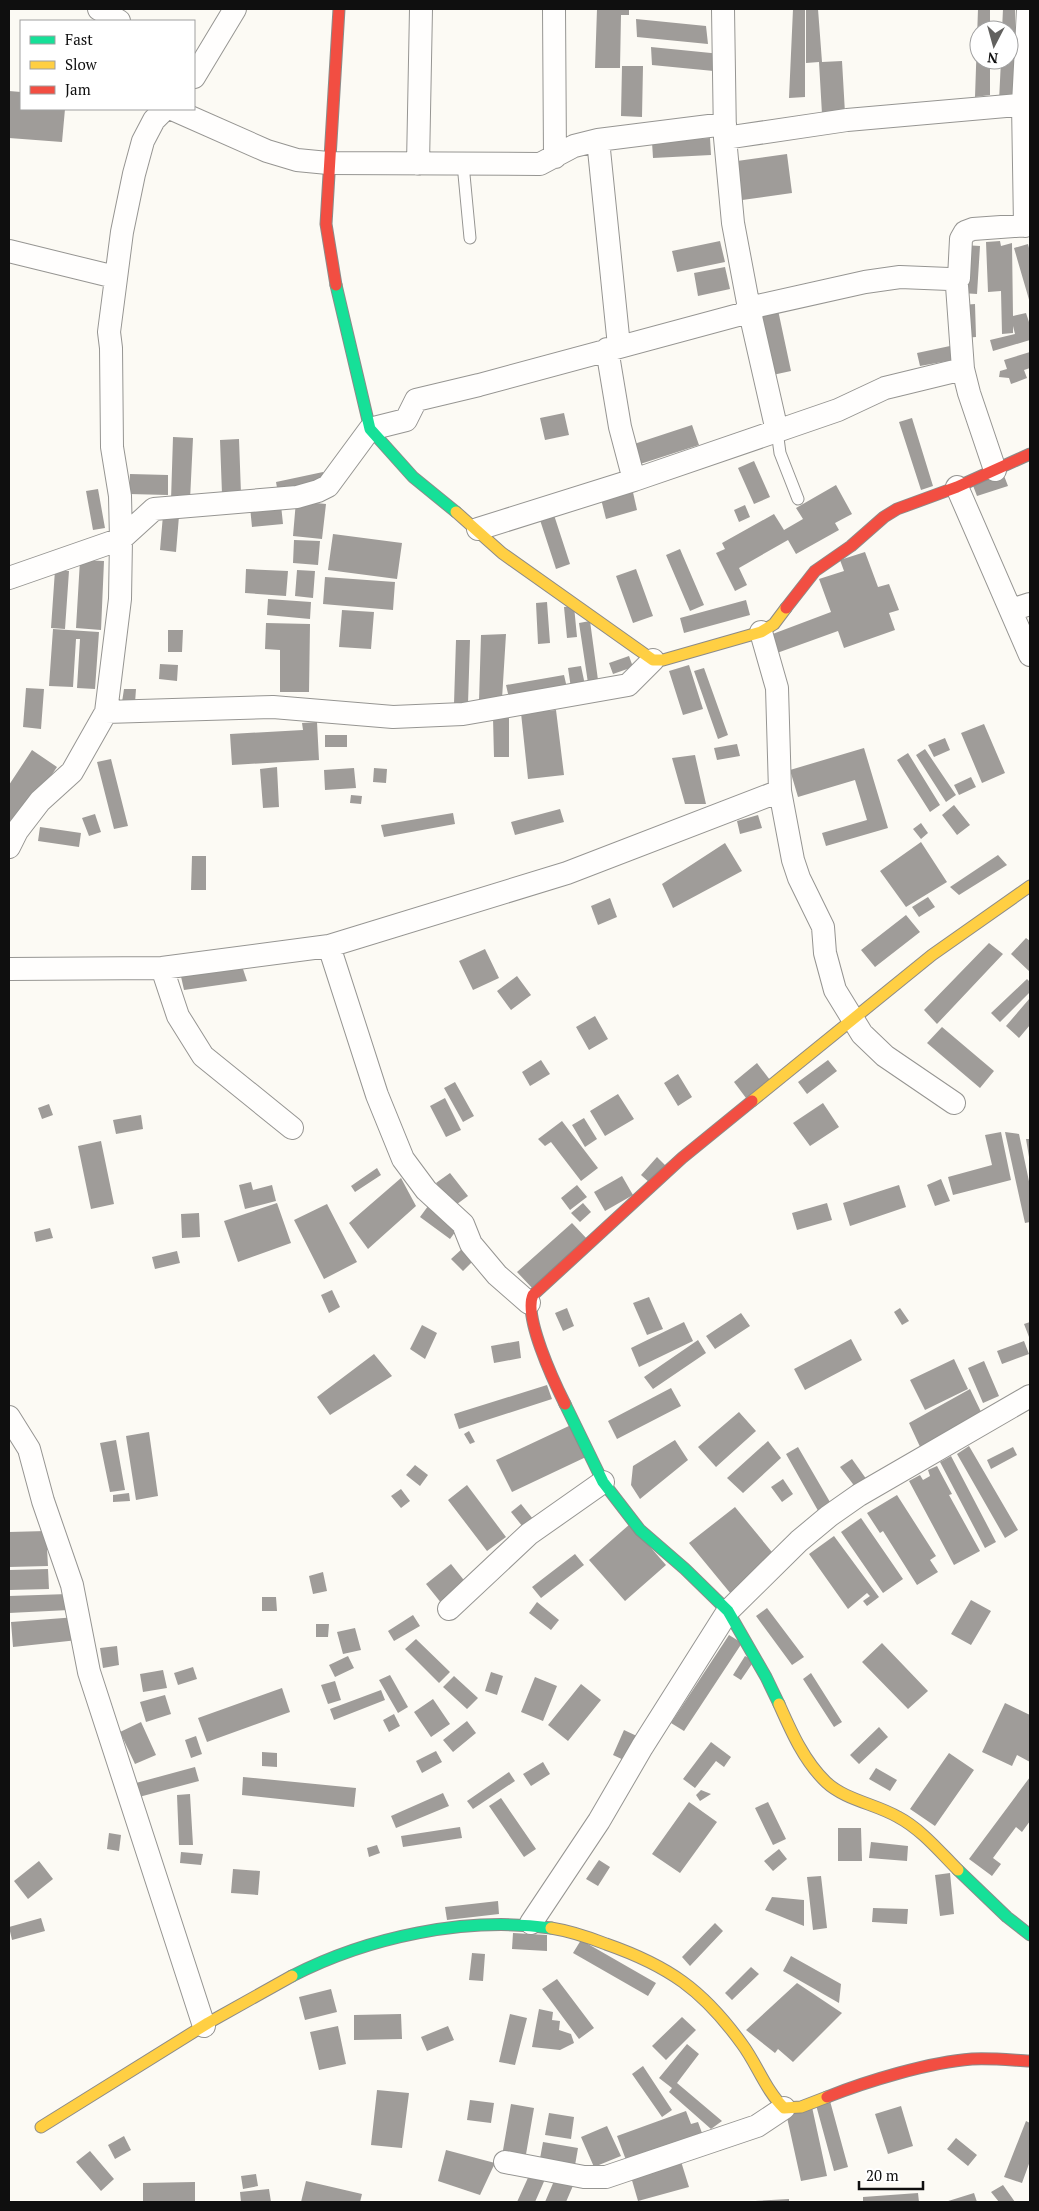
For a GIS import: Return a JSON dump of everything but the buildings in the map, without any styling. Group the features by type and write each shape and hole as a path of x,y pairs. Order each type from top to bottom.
{"street":[{"path":"99,9 117,20"},
{"path":"195,72 235,9"},
{"path":"339,9 333,120 328,162 326,224 332,266 370,429 413,477 478,528 502,553 653,660 663,660 761,632 774,624 819,567 852,546 884,517 916,501 957,487 1030,454"},
{"path":"418,164 421,9"},
{"path":"554,9 555,157"},
{"path":"723,9 725,131 733,223 749,308 777,432"},
{"path":"9,578 122,539 154,510 284,498 318,491 328,486 370,429 406,420 416,400 479,385 742,314 749,308 864,282 900,277 955,281 959,278 961,239 965,232 973,229 1028,225 1026,104 1028,9"},
{"path":"174,110 267,151 297,160 418,164 540,164 574,146 598,140 725,131 1026,104"},
{"path":"9,847 17,831 40,801 72,772 106,712 120,599 122,539 120,496 112,447 111,348 109,332 126,212 143,141 154,120 164,110"},
{"path":"598,140 620,427 634,480"},
{"path":"9,251 116,277"},
{"path":"955,281 963,368 969,393 996,470"},
{"path":"478,528 634,480 777,432 838,410 885,388 963,368"},
{"path":"957,487 1020,607 1030,655"},
{"path":"761,632 777,688 780,791 793,860 799,878 823,927 825,953 835,990 862,1034 885,1056 954,1103"},
{"path":"106,712 273,707 393,717 463,714 628,685 653,660"},
{"path":"9,969 162,968 329,946 567,873 780,791"},
{"path":"1030,886 932,955 682,1158 533,1295 529,1304 530,1315 553,1380 603,1482 640,1530 685,1568 728,1611 766,1677 794,1737 811,1764 827,1783 848,1795 899,1817 922,1835 1006,1917 1030,1935"},
{"path":"329,946 377,1095 404,1159 426,1190 463,1224 472,1244 497,1274 529,1304"},
{"path":"162,968 178,1016 203,1056 292,1128"},
{"path":"532,1923 599,1821 728,1611 799,1541 858,1495 1030,1396"},
{"path":"9,1417 29,1449 43,1501 72,1586 89,1672 204,2026"},
{"path":"450,1609 529,1534 603,1482"},
{"path":"41,2127 204,2026 313,1965 370,1946 430,1930 480,1924 532,1923 586,1935 671,1971 695,1991 727,2024 757,2066 776,2101 784,2108"},
{"path":"504,2162 584,2177 606,2177 757,2126 784,2108 801,2107 852,2087 920,2069 972,2059 1030,2061"}],"lane":[{"path":"463,164 470,238"},
{"path":"777,432 780,453 798,499"}],"traffic: fast":[{"path":"336,285 370,429 413,477 456,512"},
{"path":"565,1404 603,1482 640,1530 685,1569 728,1611 766,1677 779,1704"},
{"path":"958,1870 1007,1917 1030,1935"},
{"path":"292,1976 321,1962 353,1950 418,1933 485,1925 519,1925 551,1928"}],"traffic: slow":[{"path":"456,512 502,553 653,660 663,660 761,632 774,624 786,608"},
{"path":"752,1101 932,955 1030,886"},
{"path":"779,1704 793,1735 811,1765 826,1782 851,1798 906,1822 930,1841 958,1870"},
{"path":"551,1928 586,1937 628,1952 648,1961 683,1982 698,1994 728,2025 747,2052 772,2094 784,2108 801,2107 827,2097"},
{"path":"41,2127 208,2023 292,1976"}],"traffic: jam":[{"path":"336,285 326,224 339,9"},
{"path":"786,608 815,571 851,546 884,517 897,509 957,487 1030,454"},
{"path":"565,1404 547,1365 536,1333 532,1318 531,1305 533,1295 682,1158 752,1101"},
{"path":"827,2097 879,2079 937,2064 972,2059 1030,2061"}]}
